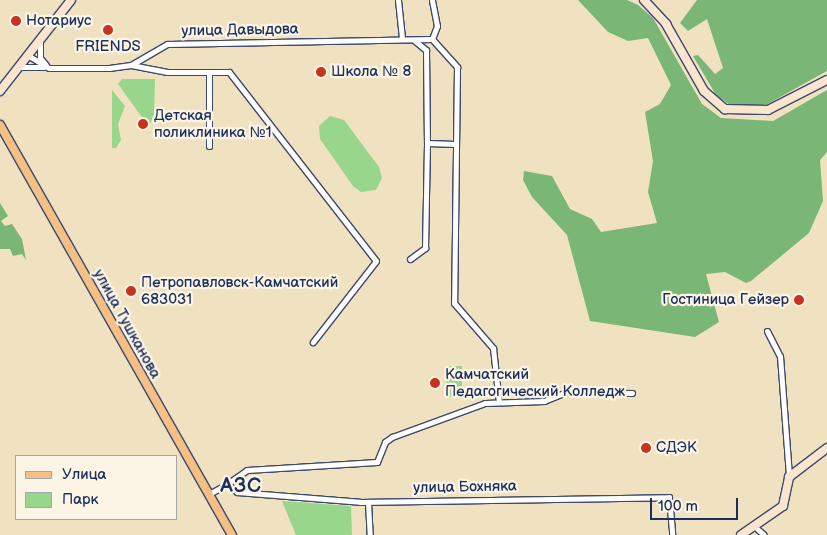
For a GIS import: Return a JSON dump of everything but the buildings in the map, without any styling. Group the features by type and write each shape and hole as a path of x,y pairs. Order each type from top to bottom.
{"main road":[{"path":"0,91 71,0"},
{"path":"644,0 666,24 704,91 725,109 768,110 827,80"},
{"name":"улица Тушканова","path":"0,125 232,535"},
{"path":"741,535 783,506 789,477 827,448"}],"street":[{"path":"398,0 402,38"},
{"path":"432,0 437,26 432,39 457,67 454,303 493,348 499,402"},
{"name":"улица Давыдова","path":"28,56 45,67 53,69 131,65 167,44 402,38 432,39"},
{"path":"410,258 425,248 427,143 426,50 413,39"},
{"path":"40,41 40,58 53,69"},
{"path":"131,65 168,72 229,72 376,262 313,342"},
{"path":"19,67 45,67"},
{"path":"209,72 209,146"},
{"path":"427,143 456,144"},
{"path":"767,331 780,356 789,477"},
{"path":"209,494 247,470 377,462 385,442 392,437 485,403 544,401 566,392 632,393"},
{"name":"улица Бохняка","path":"226,484 237,492 368,502 669,497 672,535"},
{"path":"368,502 370,535"},
{"path":"754,526 764,535"}],"green space":[{"path":"578,0 627,0 638,5 653,18 702,104 721,118 773,121 827,90 827,152 820,160 823,201 809,233 751,281 746,283 725,272 706,274 719,322 695,337 590,321 567,235 532,197 523,180 524,171 552,176 570,209 592,219 601,232 657,223 648,192 653,161 645,112 660,104 671,85 648,38 628,41 608,32"},
{"path":"697,0 827,0 827,71 764,106 733,107 716,95 693,56 698,55 715,74 723,68 707,19 688,31 680,23"},
{"path":"122,79 155,79 154,114 149,127 118,84"},
{"path":"112,90 125,106 118,124 121,140 116,148 112,148"},
{"path":"330,116 344,120 379,167 382,178 376,190 361,192 353,186 320,139 319,126"},
{"path":"0,203 8,216 1,221 5,226 12,224 22,239 26,260 22,254 13,256 10,249 0,249"},
{"path":"446,366 462,366 462,397 446,397"},
{"path":"282,501 351,506 352,535 296,535"}],"place":[{"name":"Нотариус","path":"16,21"},
{"name":"FRIENDS","path":"108,30"},
{"name":"Школа № 8","path":"321,72"},
{"name":"Детская поликлиника №1","path":"143,124"},
{"name":"Петропавловск-Камчатский 683031","path":"131,291"},
{"name":"Гостиница Гейзер","path":"799,300"},
{"name":"Камчатский Педагогический Колледж","path":"435,383"},
{"name":"СДЭК","path":"646,448"}],"district":[{"name":"АЗС","path":"241,486"}]}
